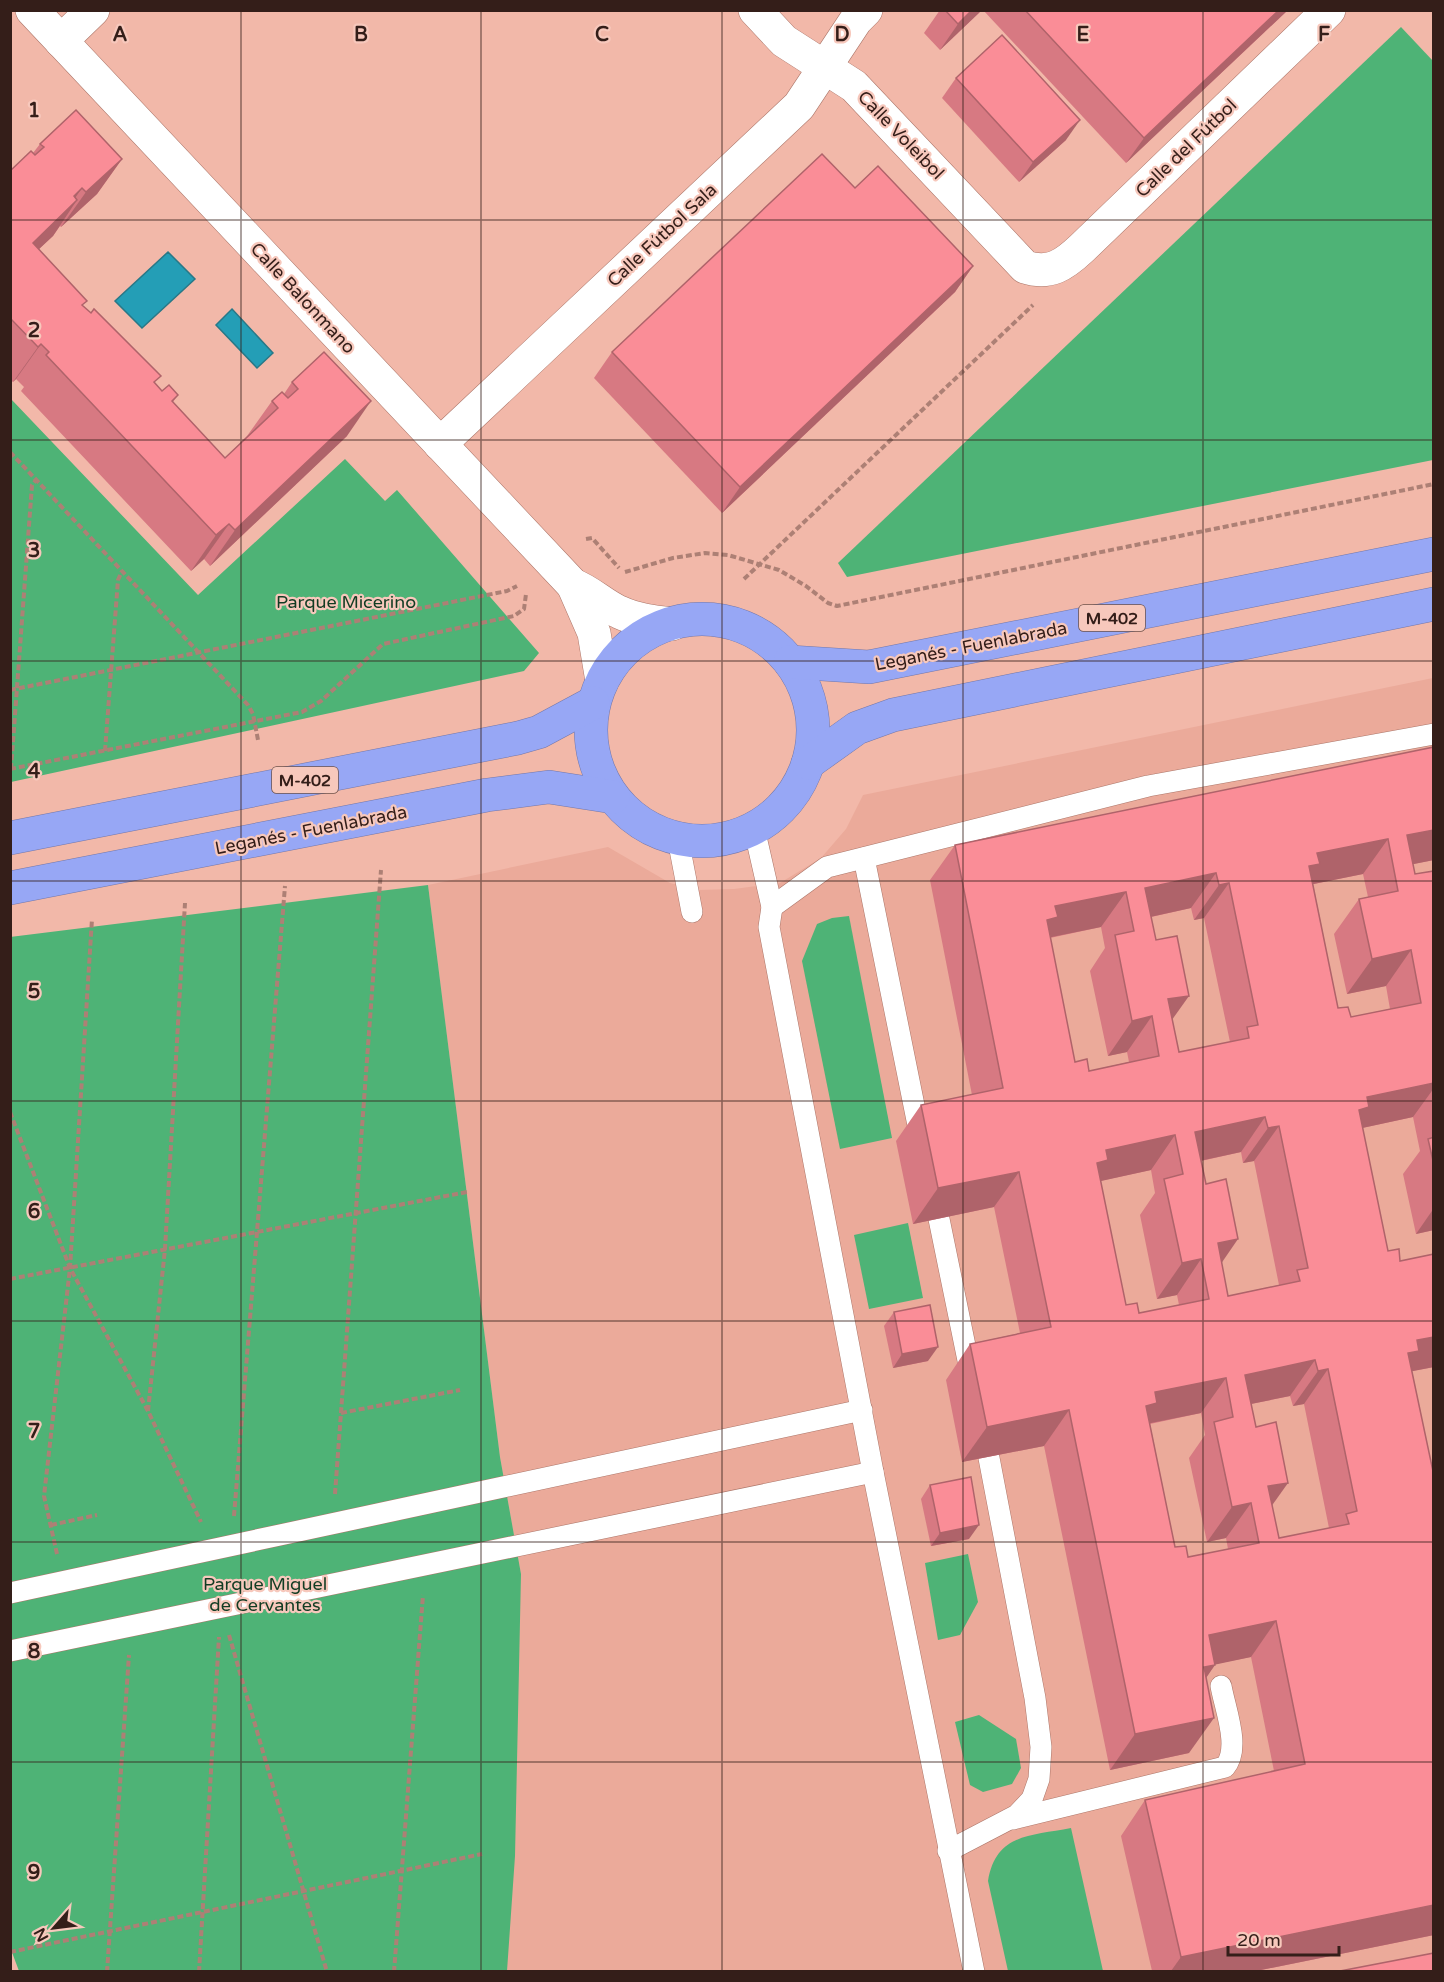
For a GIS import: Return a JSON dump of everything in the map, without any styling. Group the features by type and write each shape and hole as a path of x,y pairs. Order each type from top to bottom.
{"highway":[{"name":"Leganés - Fuenlabrada","path":"790,662 869,667 1434,554"},
{"name":"M-402","path":"808,763 857,728 893,715 1434,604"},
{"name":"M-402","path":"692,619 729,621 763,637 790,662 807,693 813,728 808,763 790,797 777,812 754,828 730,838 704,841 678,839 654,830 632,816 613,798 597,769 590,736 598,692 626,648 656,627 692,619"},
{"name":"M-402","path":"10,838 518,738 539,732 598,692"},
{"name":"Leganés - Fuenlabrada","path":"10,888 487,795 549,787 613,798"}],"street":[{"name":"Calle Balonmano","path":"32,10 573,585 596,640 598,692"},
{"path":"61,41 93,10"},
{"name":"Calle Voleibol","path":"755,10 784,41 823,69 854,86 1025,267 1043,270"},
{"name":"Calle Fútbol Sala","path":"440,444 799,106 856,20 866,10"},
{"name":"Calle del Fútbol","path":"1043,270 1064,265 1329,10"},
{"name":"Calle Balonmano","path":"573,585 590,592 620,613 646,621 672,624"}],"lane":[{"path":"772,907 827,867 1148,786 1434,734"},
{"path":"754,828 772,907 769,927 873,1472 974,1971"},
{"path":"678,839 692,912"},
{"path":"864,858 920,1136"},
{"path":"939,1219 971,1374"},
{"path":"10,1593 862,1410"},
{"path":"948,1851 1017,1815 1032,1799 1039,1779 1041,1747 1035,1698 989,1458"},
{"path":"10,1651 425,1567 873,1472"},
{"path":"1007,1820 1226,1767 1232,1759 1232,1748 1221,1686"}],"path":[{"path":"744,579 1048,290 1043,270"},
{"path":"10,452 248,705 258,740"},
{"path":"36,480 32,485 11,769 309,710 383,644 514,615 525,609 526,594"},
{"path":"585,539 591,538 627,573 663,559 695,554 728,555 760,563 792,578 828,603 837,606 1434,484"},
{"path":"105,751 118,580 122,571"},
{"path":"10,690 507,591 517,586"},
{"path":"335,1502 381,870"},
{"path":"234,1524 285,886"},
{"path":"148,1411 165,1249 185,903"},
{"path":"59,1562 44,1496 70,1268 92,919"},
{"path":"10,1112 70,1268 148,1411 205,1530"},
{"path":"10,1279 467,1192"},
{"path":"341,1413 460,1390"},
{"path":"51,1525 97,1515"},
{"path":"394,1971 425,1567"},
{"path":"221,1608 327,1971"},
{"path":"199,1971 221,1608"},
{"path":"107,1971 130,1627"},
{"path":"10,1952 482,1854"}],"shaded area":[{"path":"1433,678 1433,1971 503,1971 521,1574 500,1457 428,885 608,847 670,883 698,890 734,889 780,883 821,858 846,829 863,795"}],"green space":[{"path":"1401,27 1433,61 1433,460 847,577 838,563"},
{"name":"Parque Micerino","path":"11,399 198,595 345,459 385,501 397,490 539,653 524,671 11,782"},
{"name":"Parque Miguel de Cervantes","path":"428,885 500,1457 521,1574 515,1856 507,1971 19,1971 10,1947 10,937"},
{"path":"849,916 892,1138 840,1149 802,961 817,924 832,918"},
{"path":"908,1223 923,1298 869,1309 854,1235"},
{"path":"968,1554 978,1602 960,1635 938,1640 925,1563"},
{"path":"979,1715 1016,1739 1021,1768 1012,1784 983,1792 970,1785 955,1722"},
{"path":"1071,1828 1103,1971 1008,1971 988,1881 992,1865 1007,1845 1017,1840"}],"water":[{"path":"168,252 195,279 142,328 115,301"},
{"path":"232,309 273,353 257,368 216,325"}],"building":[{"path":"945,10 972,10 958,24"},
{"path":"1025,10 1279,10 1144,138"},
{"path":"1002,35 1080,120 1033,162 956,78"},
{"path":"76,110 122,159 86,192 82,188 74,196 77,200 33,243 87,301 82,305 91,313 94,309 161,376 154,382 162,391 169,385 178,395 172,401 225,458 278,408 272,401 282,392 288,398 298,389 292,382 324,352 371,401 235,530 229,524 216,535 46,355 49,352 41,344 38,347 10,318 10,171 31,151 35,155 44,147 40,144"},
{"path":"822,154 855,188 878,166 973,266 740,487 612,352"},
{"path":"1434,747 1434,830 1407,835 1415,874 1434,871 1434,1083 1367,1097 1369,1107 1359,1110 1388,1251 1399,1249 1400,1261 1434,1254 1434,1337 1417,1340 1419,1351 1408,1353 1434,1476 1434,1905 1181,1957 1145,1800 1305,1764 1276,1621 1209,1635 1215,1665 1204,1667 1214,1718 1135,1734 1069,1410 987,1427 970,1344 1051,1327 1019,1172 938,1188 921,1105 1003,1088 955,845","holes":["1388,839 1398,891 1359,899 1372,959 1411,950 1421,1003 1351,1017 1348,1007 1338,1008 1309,866 1320,864 1317,853","1216,873 1219,885 1229,883 1258,1025 1247,1027 1249,1038 1179,1052 1168,999 1189,996 1177,936 1156,940 1145,888","1126,892 1134,931 1115,935 1132,1021 1152,1016 1159,1056 1089,1071 1087,1059 1075,1062 1047,920 1058,917 1055,906","1265,1117 1268,1128 1279,1126 1308,1268 1297,1270 1300,1281 1228,1296 1218,1243 1238,1239 1226,1179 1206,1184 1195,1132","1175,1135 1183,1174 1164,1179 1182,1263 1201,1259 1209,1299 1139,1313 1137,1303 1126,1305 1097,1163 1108,1160 1106,1150","1315,1360 1318,1371 1328,1369 1357,1511 1346,1514 1349,1524 1279,1538 1268,1486 1288,1483 1276,1422 1256,1427 1245,1375","1226,1378 1233,1417 1214,1422 1232,1507 1251,1503 1259,1543 1188,1557 1186,1546 1175,1547 1146,1406 1157,1403 1155,1392"]},
{"path":"1434,1137 1434,1165 1428,1139"},
{"path":"930,1305 938,1347 902,1354 894,1312"},
{"path":"971,1477 979,1525 940,1533 930,1485"},
{"path":"1434,1953 1434,1971 1340,1971"}]}
